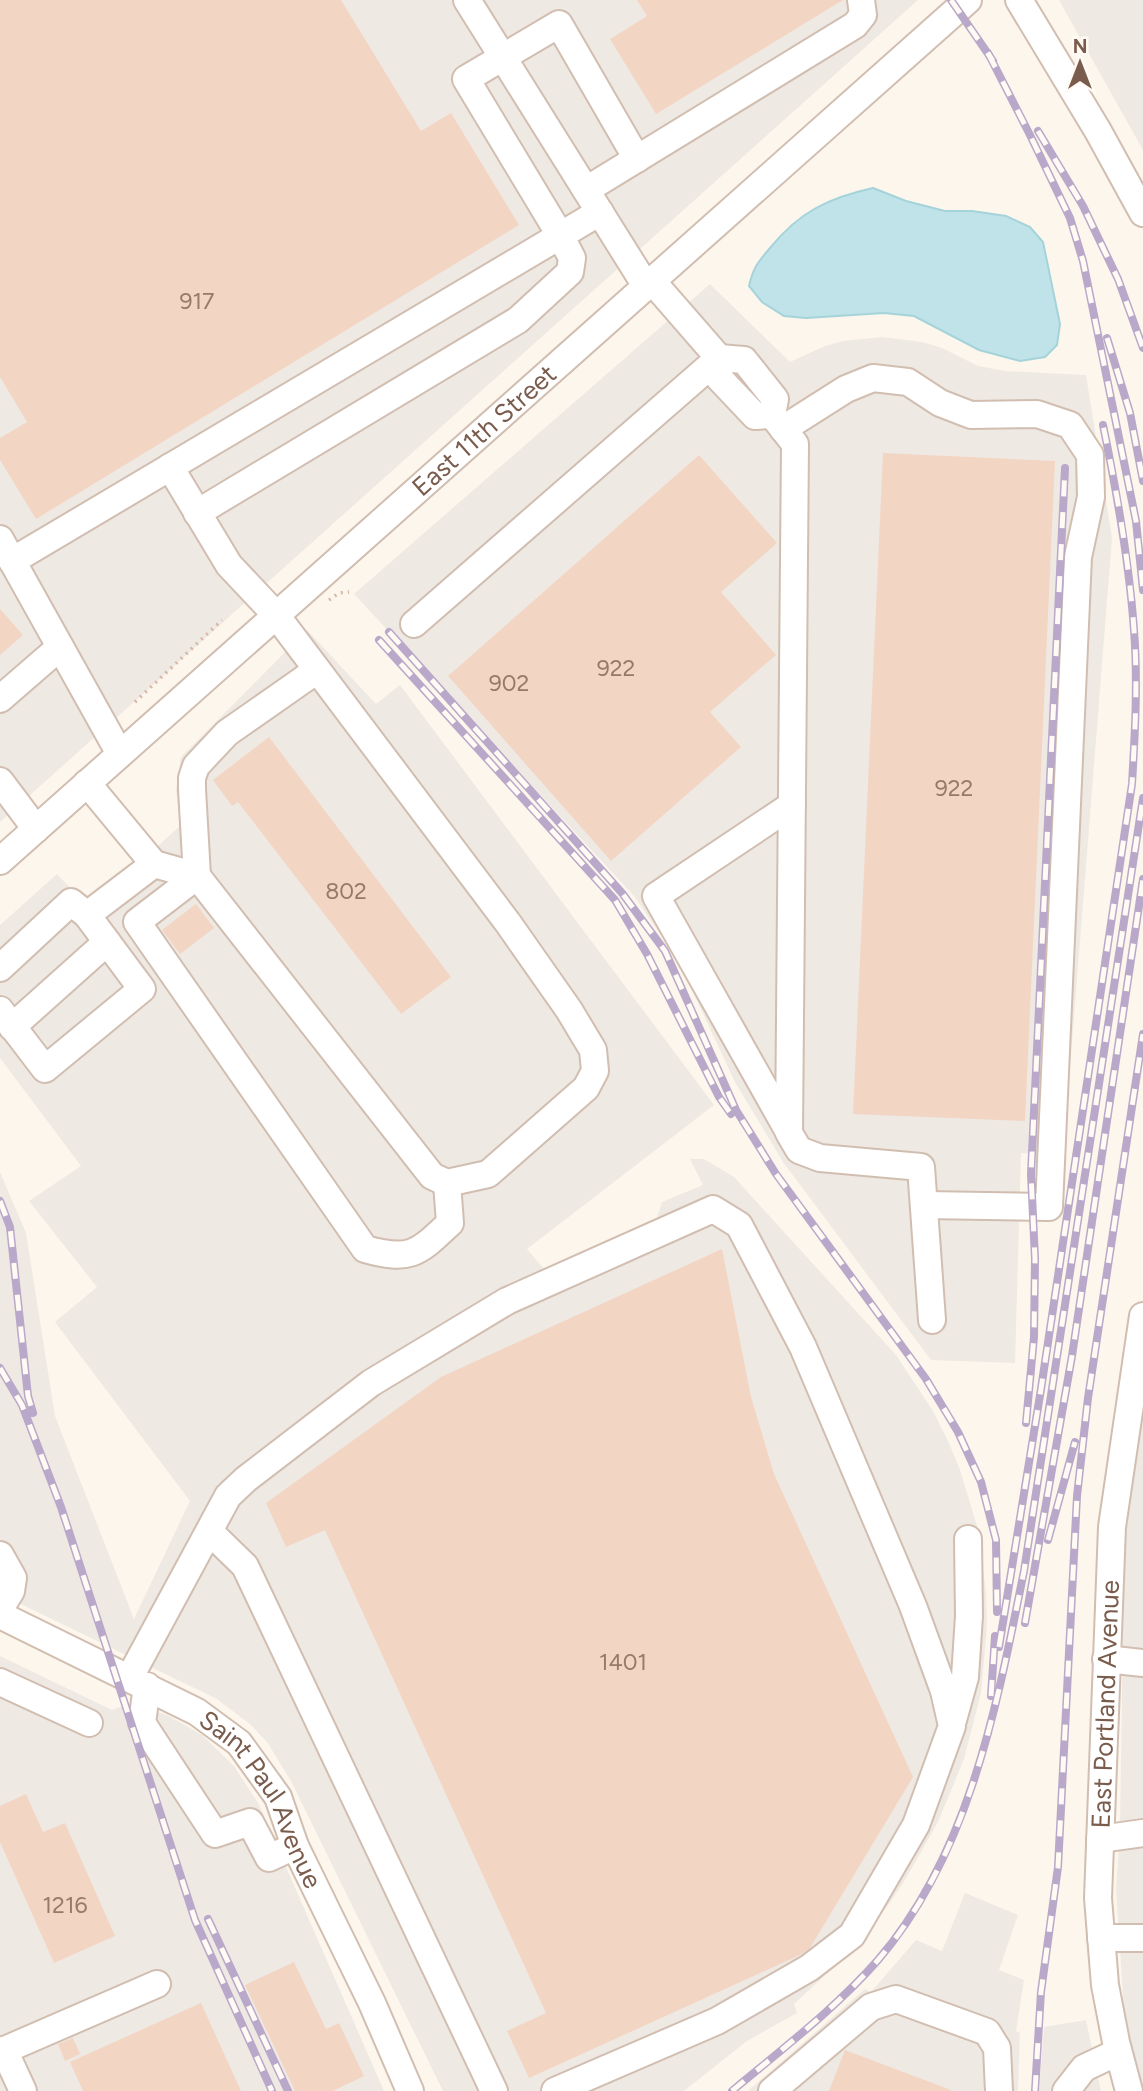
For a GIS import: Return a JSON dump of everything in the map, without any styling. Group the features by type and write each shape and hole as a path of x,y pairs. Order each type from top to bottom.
{"street":[{"path":"467,0 593,201 649,283 719,358 719,378 755,416 778,422 795,444 789,1133"},
{"path":"120,754 6,550 170,467 560,235 637,159 855,25 863,15 861,0"},
{"name":"East 11th Street","path":"0,861 968,0"},
{"path":"1019,0 1098,131 1143,213"},
{"path":"197,513 518,320 570,272 572,258 560,235 466,79 559,24 637,159"},
{"path":"414,624 719,358"},
{"path":"778,422 846,388 873,378 908,382 940,403 971,415 1037,414 1070,425 1090,455 1091,497 1078,557 1049,1207 923,1205"},
{"path":"170,467 229,565 276,615 508,923 569,1010 593,1050 594,1071 586,1088 488,1174 447,1183 432,1176 197,876 192,789 196,766 227,733 317,670"},
{"path":"0,699 60,647"},
{"path":"0,781 36,829"},
{"path":"88,783 154,864 197,876"},
{"path":"792,805 656,896 799,1150 820,1158 921,1167 932,1320"},
{"path":"87,915 154,864"},
{"path":"197,876 137,922 365,1249 390,1256 420,1251 450,1223 447,1183"},
{"path":"0,968 71,902 87,915 142,989 45,1069 6,1018 107,942"},
{"path":"295,1846 269,1858 250,1822 215,1834 142,1723 138,1681 180,1581 228,1496 246,1479 371,1384 507,1301 713,1209 739,1225 803,1347 913,1606 944,1691 952,1726"},
{"name":"East Portland Avenue","path":"1129,2091 1118,2052 1105,1985 1098,1898 1112,1527 1138,1390 1143,1316"},
{"path":"210,1532 246,1566 494,2091"},
{"path":"555,2091 717,2021 809,1968 852,1935 916,1825 952,1726 965,1677 969,1616 968,1539"},
{"path":"0,1555 13,1578 10,1591 0,1609"},
{"name":"Saint Paul Avenue","path":"0,1615 197,1712 239,1742 278,1797 295,1846 372,2003 410,2091"},
{"path":"1106,1660 1143,1663"},
{"path":"0,1682 89,1723"},
{"path":"1100,1839 1143,1833"},
{"path":"1101,1938 1143,1938"},
{"path":"23,2091 2,2051 157,1984"},
{"path":"772,2091 871,2007 896,1999 987,2032 997,2048 999,2091"},
{"path":"1066,2091 1084,2068 1118,2052"}],"path":[{"path":"329,600 339,593 349,592"},
{"path":"135,702 222,620"}],"shaded area":[{"path":"0,0 918,0 0,822"},
{"path":"1059,0 1143,0 1143,150"},
{"path":"710,284 790,362 843,341 882,337 922,342 942,348 978,366 1005,371 1086,375 1112,538 1063,1156 1021,1153 1015,1363 931,1360 783,1162 735,1082 678,960 634,896 354,594"},
{"path":"307,630 376,704 400,685 714,1105 527,1249 544,1269 657,1218 662,1202 703,1185 690,1159 704,1159 734,1177 896,1355 933,1411 948,1441 978,1529 987,1626 981,1693 964,1759 938,1822 887,1907 844,1958 794,2004 797,2013 747,2041 684,2091 443,2091 291,1781 267,1742 251,1725 217,1699 0,1594 0,1172 26,1233 55,1416 134,1619 190,1501 55,1322 97,1287 29,1201 81,1166 0,1058 0,925 57,874 89,908 180,826 176,790 181,757"},
{"path":"1143,1403 1143,2087 1124,2010 1116,1890 1120,1829 1124,1554"},
{"path":"0,1656 112,1710 132,1703 169,1716 202,1735 234,1766 258,1803 384,2091 0,2091"},
{"path":"965,1893 1018,1915 999,1970 1024,1980 1016,2031 1020,2033 1018,2091 748,2091 865,1989 871,1992 916,1940 942,1951"},
{"path":"1086,2020 1101,2091 1039,2091 1044,2027"}],"water":[{"path":"873,188 906,201 945,211 972,211 1006,216 1030,227 1043,242 1060,324 1057,345 1045,357 1020,361 979,350 914,316 884,313 806,318 784,316 762,302 749,286 759,261 781,235 816,208"}],"building":[{"path":"0,0 341,0 421,131 451,113 519,225 36,519 0,460 0,438 27,422 0,377"},
{"path":"637,0 843,0 656,114 610,39 647,16"},
{"path":"883,453 1055,461 1025,1121 853,1114"},
{"path":"699,455 777,543 721,592 776,655 710,712 741,747 611,861 448,676"},
{"path":"0,609 23,635 0,655"},
{"path":"269,737 451,977 401,1014 238,802 232,806 213,780"},
{"path":"196,904 214,928 180,954 162,930"},
{"path":"722,1249 751,1397 774,1474 913,1777 810,1948 800,1955 529,2078 507,2031 546,2013 325,1530 286,1547 266,1503 441,1377"},
{"path":"26,1794 43,1832 65,1823 115,1936 54,1963 0,1842 0,1806"},
{"path":"294,1962 326,2029 339,2023 364,2076 333,2091 295,2091 245,1985"},
{"path":"201,2003 241,2091 83,2091 70,2062"},
{"path":"73,2038 80,2054 65,2061 58,2044"},
{"path":"845,2050 951,2090 829,2091"}],"railway":[{"path":"951,0 993,61"},
{"path":"988,53 1070,218 1083,261 1136,521 1143,590"},
{"path":"1038,131 1083,206 1118,279 1143,348"},
{"path":"1107,338 1130,413 1143,481"},
{"path":"999,1647 1041,1389 1132,784 1136,688 1134,630 1122,527 1103,425"},
{"path":"1026,1423 1034,1337 1035,1259 1031,1174 1065,468"},
{"path":"389,632 622,893 665,951 736,1110 776,1174 926,1379 958,1432 981,1482 996,1540 997,1612"},
{"path":"379,640 615,900 647,954 719,1097 731,1114"},
{"path":"732,2091 826,2012 878,1960 910,1918 936,1873 958,1825 975,1776 1003,1673 1024,1571 1143,798"},
{"path":"1025,1623 1072,1356 1143,879"},
{"path":"1035,2091 1041,1992 1058,1867 1077,1496 1088,1398 1143,1034"},
{"path":"0,1201 10,1227 28,1396 33,1413"},
{"path":"0,1368 22,1405 61,1507 195,1920 272,2091"},
{"path":"1048,1540 1075,1442"},
{"path":"991,1696 995,1636"},
{"path":"208,1919 288,2091"}]}
